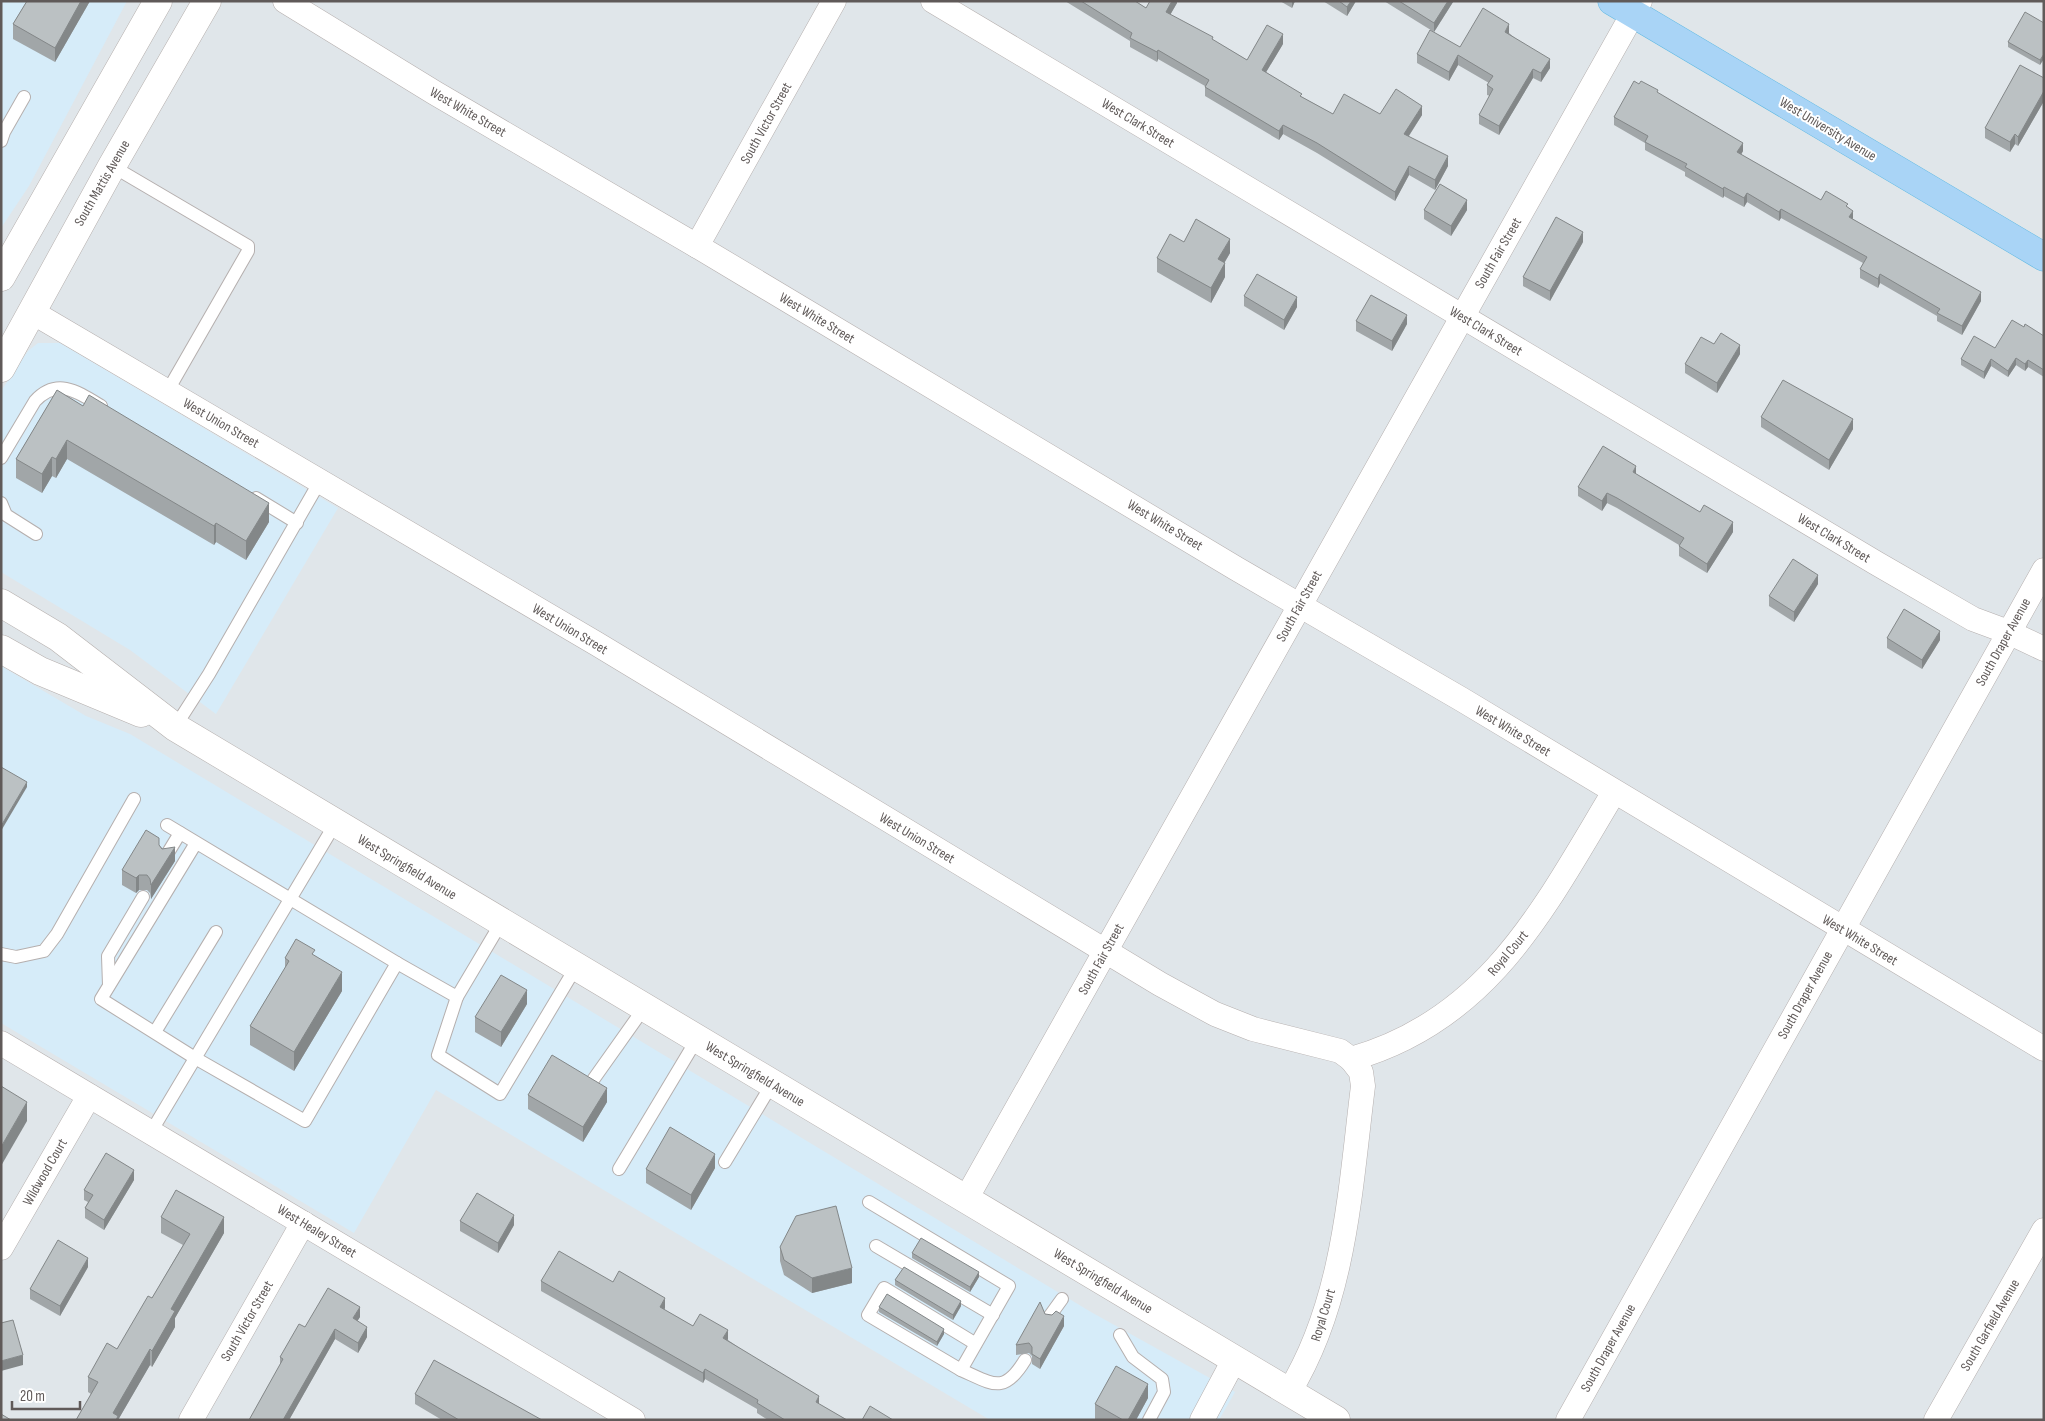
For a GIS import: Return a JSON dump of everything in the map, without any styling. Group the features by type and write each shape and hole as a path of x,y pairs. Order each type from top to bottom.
{"main road":[{"path":"1,277 158,1"},
{"name":"South Mattis Avenue","path":"1,368 112,166 208,1"},
{"name":"West University Avenue","path":"1629,5 2044,257"},
{"name":"West Springfield Avenue","path":"1,603 58,637 175,727 1336,1420"},
{"name":"West Springfield Avenue","path":"1,649 40,671 175,727"}],"street":[{"name":"West White Street","path":"285,1 435,93 698,246 2044,1049"},
{"name":"South Victor Street","path":"698,246 834,1"},
{"name":"West Clark Street","path":"933,1 1876,563 1973,619 2008,632 2044,649"},
{"name":"South Fair Street","path":"966,1199 1462,316 1629,5"},
{"name":"West Union Street","path":"32,312 597,644 1106,951"},
{"name":"South Draper Avenue","path":"1568,1420 2044,570"},
{"name":"Royal Court","path":"1289,1392 1304,1368 1316,1341 1335,1276 1346,1225 1363,1086 1361,1072 1350,1059 1399,1042 1429,1025 1459,1003 1492,974 1518,945 1552,894 1614,792"},
{"path":"1106,951 1215,1014 1253,1028 1340,1051 1350,1059"},
{"name":"West Healey Street","path":"1,1043 633,1420"},
{"name":"Wildwood Court","path":"1,1248 90,1096"},
{"name":"South Victor Street","path":"191,1420 303,1222"},
{"name":"South Garfield Avenue","path":"1936,1420 2044,1230"},
{"path":"1202,1420 1234,1360"}],"lane":[{"path":"1,141 4,132 24,97"},
{"path":"112,166 248,246 248,250 167,392"},
{"path":"1,458 35,401 42,393 54,388 66,388 84,395 109,410"},
{"path":"175,727 209,674 320,481"},
{"path":"246,492 297,523"},
{"path":"1,503 6,515 36,534"},
{"path":"1,954 16,957 44,951 57,934 134,799"},
{"path":"166,824 456,997"},
{"path":"151,1132 335,824"},
{"path":"166,856 180,833"},
{"path":"196,843 102,999 196,1058 304,1121 397,963"},
{"path":"110,985 108,956 143,897"},
{"path":"501,922 456,997 438,1054 500,1094 576,967"},
{"path":"155,1032 216,932"},
{"path":"594,1080 644,1008"},
{"path":"619,1169 697,1039"},
{"path":"724,1162 772,1084"},
{"path":"869,1202 1009,1286 961,1370"},
{"path":"876,1246 993,1315"},
{"path":"976,1344 884,1288 868,1315 961,1370 989,1382 1005,1383 1015,1376 1025,1360"},
{"path":"1049,1317 1062,1299"},
{"path":"1120,1335 1133,1357 1162,1379 1164,1392 1149,1420"}],"shaded area":[{"path":"1,1 127,1 29,186 1,228"},
{"path":"38,343 60,343 338,508 216,714 130,650 1,572 1,391 28,351"},
{"path":"1,666 86,716 130,734 1091,1312 1235,1392 1219,1420 990,1420 436,1090 354,1233 1,1023"}],"building":[{"path":"27,1 81,1 55,48 13,24"},
{"path":"1081,1 1135,1 1146,8 1150,1 1172,1 1166,12 1213,37 1212,39 1247,60 1267,25 1283,34 1262,70 1302,94 1300,96 1333,114 1344,94 1380,114 1396,89 1422,106 1404,134 1448,156 1435,180 1409,166 1395,192 1317,143 1283,125 1279,131 1205,87 1209,80 1158,50 1157,52 1130,38 1132,33"},
{"path":"1339,1 1351,1 1347,7"},
{"path":"1399,1 1448,1 1434,23"},
{"path":"1483,8 1509,24 1505,32 1550,59 1541,73 1533,69 1499,126 1479,115 1493,89 1487,85 1493,76 1458,55 1449,72 1417,54 1430,30 1460,47"},
{"path":"2025,12 2044,23 2044,54 2040,60 2008,42"},
{"path":"2020,65 2044,78 2044,91 2018,137 2015,134 2010,142 1985,128"},
{"path":"1634,81 1639,84 1641,81 1658,90 1657,92 1743,143 1737,152 1821,200 1826,191 1848,204 1846,206 1853,211 1849,217 1981,292 1962,326 1937,313 1940,309 1880,274 1878,279 1860,269 1867,257 1781,209 1779,212 1747,193 1744,198 1724,187 1723,189 1685,167 1687,164 1645,142 1648,136 1614,117"},
{"path":"1440,184 1467,200 1451,226 1424,210"},
{"path":"1556,217 1583,232 1550,291 1523,277"},
{"path":"1196,219 1230,239 1218,259 1225,263 1211,288 1157,258 1170,234 1184,242"},
{"path":"1257,274 1297,297 1284,320 1244,296"},
{"path":"1371,295 1407,315 1392,341 1356,321"},
{"path":"2012,320 2024,327 2025,324 2044,336 2044,370 2028,360 2025,364 2016,358 2008,371 1991,359 1984,372 1961,359 1974,336 1995,348"},
{"path":"1721,333 1740,345 1717,383 1685,364 1701,337 1714,344"},
{"path":"1783,380 1853,419 1829,460 1761,417"},
{"path":"57,390 83,406 89,395 269,503 246,541 216,523 214,526 67,440 56,459 52,457 42,474 16,459"},
{"path":"1603,446 1636,466 1633,472 1700,512 1704,505 1733,522 1707,564 1679,546 1684,538 1617,498 1607,493 1602,501 1578,487"},
{"path":"1793,559 1818,575 1794,612 1769,596"},
{"path":"1904,609 1940,631 1922,660 1887,638"},
{"path":"1,767 27,782 1,826"},
{"path":"146,830 159,838 159,845 162,849 175,847 151,885 147,875 139,875 136,878 122,870"},
{"path":"296,939 315,950 312,954 342,972 294,1052 250,1026 289,961 285,958"},
{"path":"501,975 527,990 501,1032 475,1017"},
{"path":"552,1055 607,1088 583,1127 528,1095"},
{"path":"1,1086 27,1102 1,1147"},
{"path":"670,1127 715,1154 691,1195 646,1169"},
{"path":"106,1153 134,1170 104,1220 85,1208 93,1195 84,1190"},
{"path":"176,1190 224,1217 171,1309 175,1311 152,1351 150,1349 113,1413 118,1416 116,1420 76,1420 98,1382 88,1377 107,1343 117,1349 148,1296 152,1298 190,1234 161,1217"},
{"path":"477,1193 514,1215 498,1243 460,1221"},
{"path":"836,1206 852,1268 812,1278 784,1260 780,1247 796,1216"},
{"path":"921,1238 979,1272 970,1287 912,1253"},
{"path":"58,1240 88,1258 60,1306 30,1289"},
{"path":"559,1251 613,1282 619,1271 665,1298 660,1307 693,1326 700,1314 728,1330 723,1338 819,1396 816,1402 847,1420 785,1420 757,1403 758,1400 705,1369 703,1373 541,1281"},
{"path":"904,1267 961,1301 953,1315 895,1280"},
{"path":"328,1288 360,1307 353,1318 367,1327 358,1343 335,1329 283,1420 249,1420 283,1359 280,1357 299,1324 305,1327"},
{"path":"887,1294 944,1329 937,1342 879,1307"},
{"path":"1040,1302 1045,1314 1052,1315 1056,1311 1064,1316 1040,1359 1032,1354 1032,1347 1029,1343 1016,1345"},
{"path":"13,1320 23,1355 1,1361 1,1323"},
{"path":"434,1360 542,1420 459,1420 415,1394"},
{"path":"1116,1366 1148,1384 1128,1420 1123,1420 1095,1404"},
{"path":"870,1406 893,1420 862,1420"},
{"path":"1,1414 11,1420 1,1420"}]}
